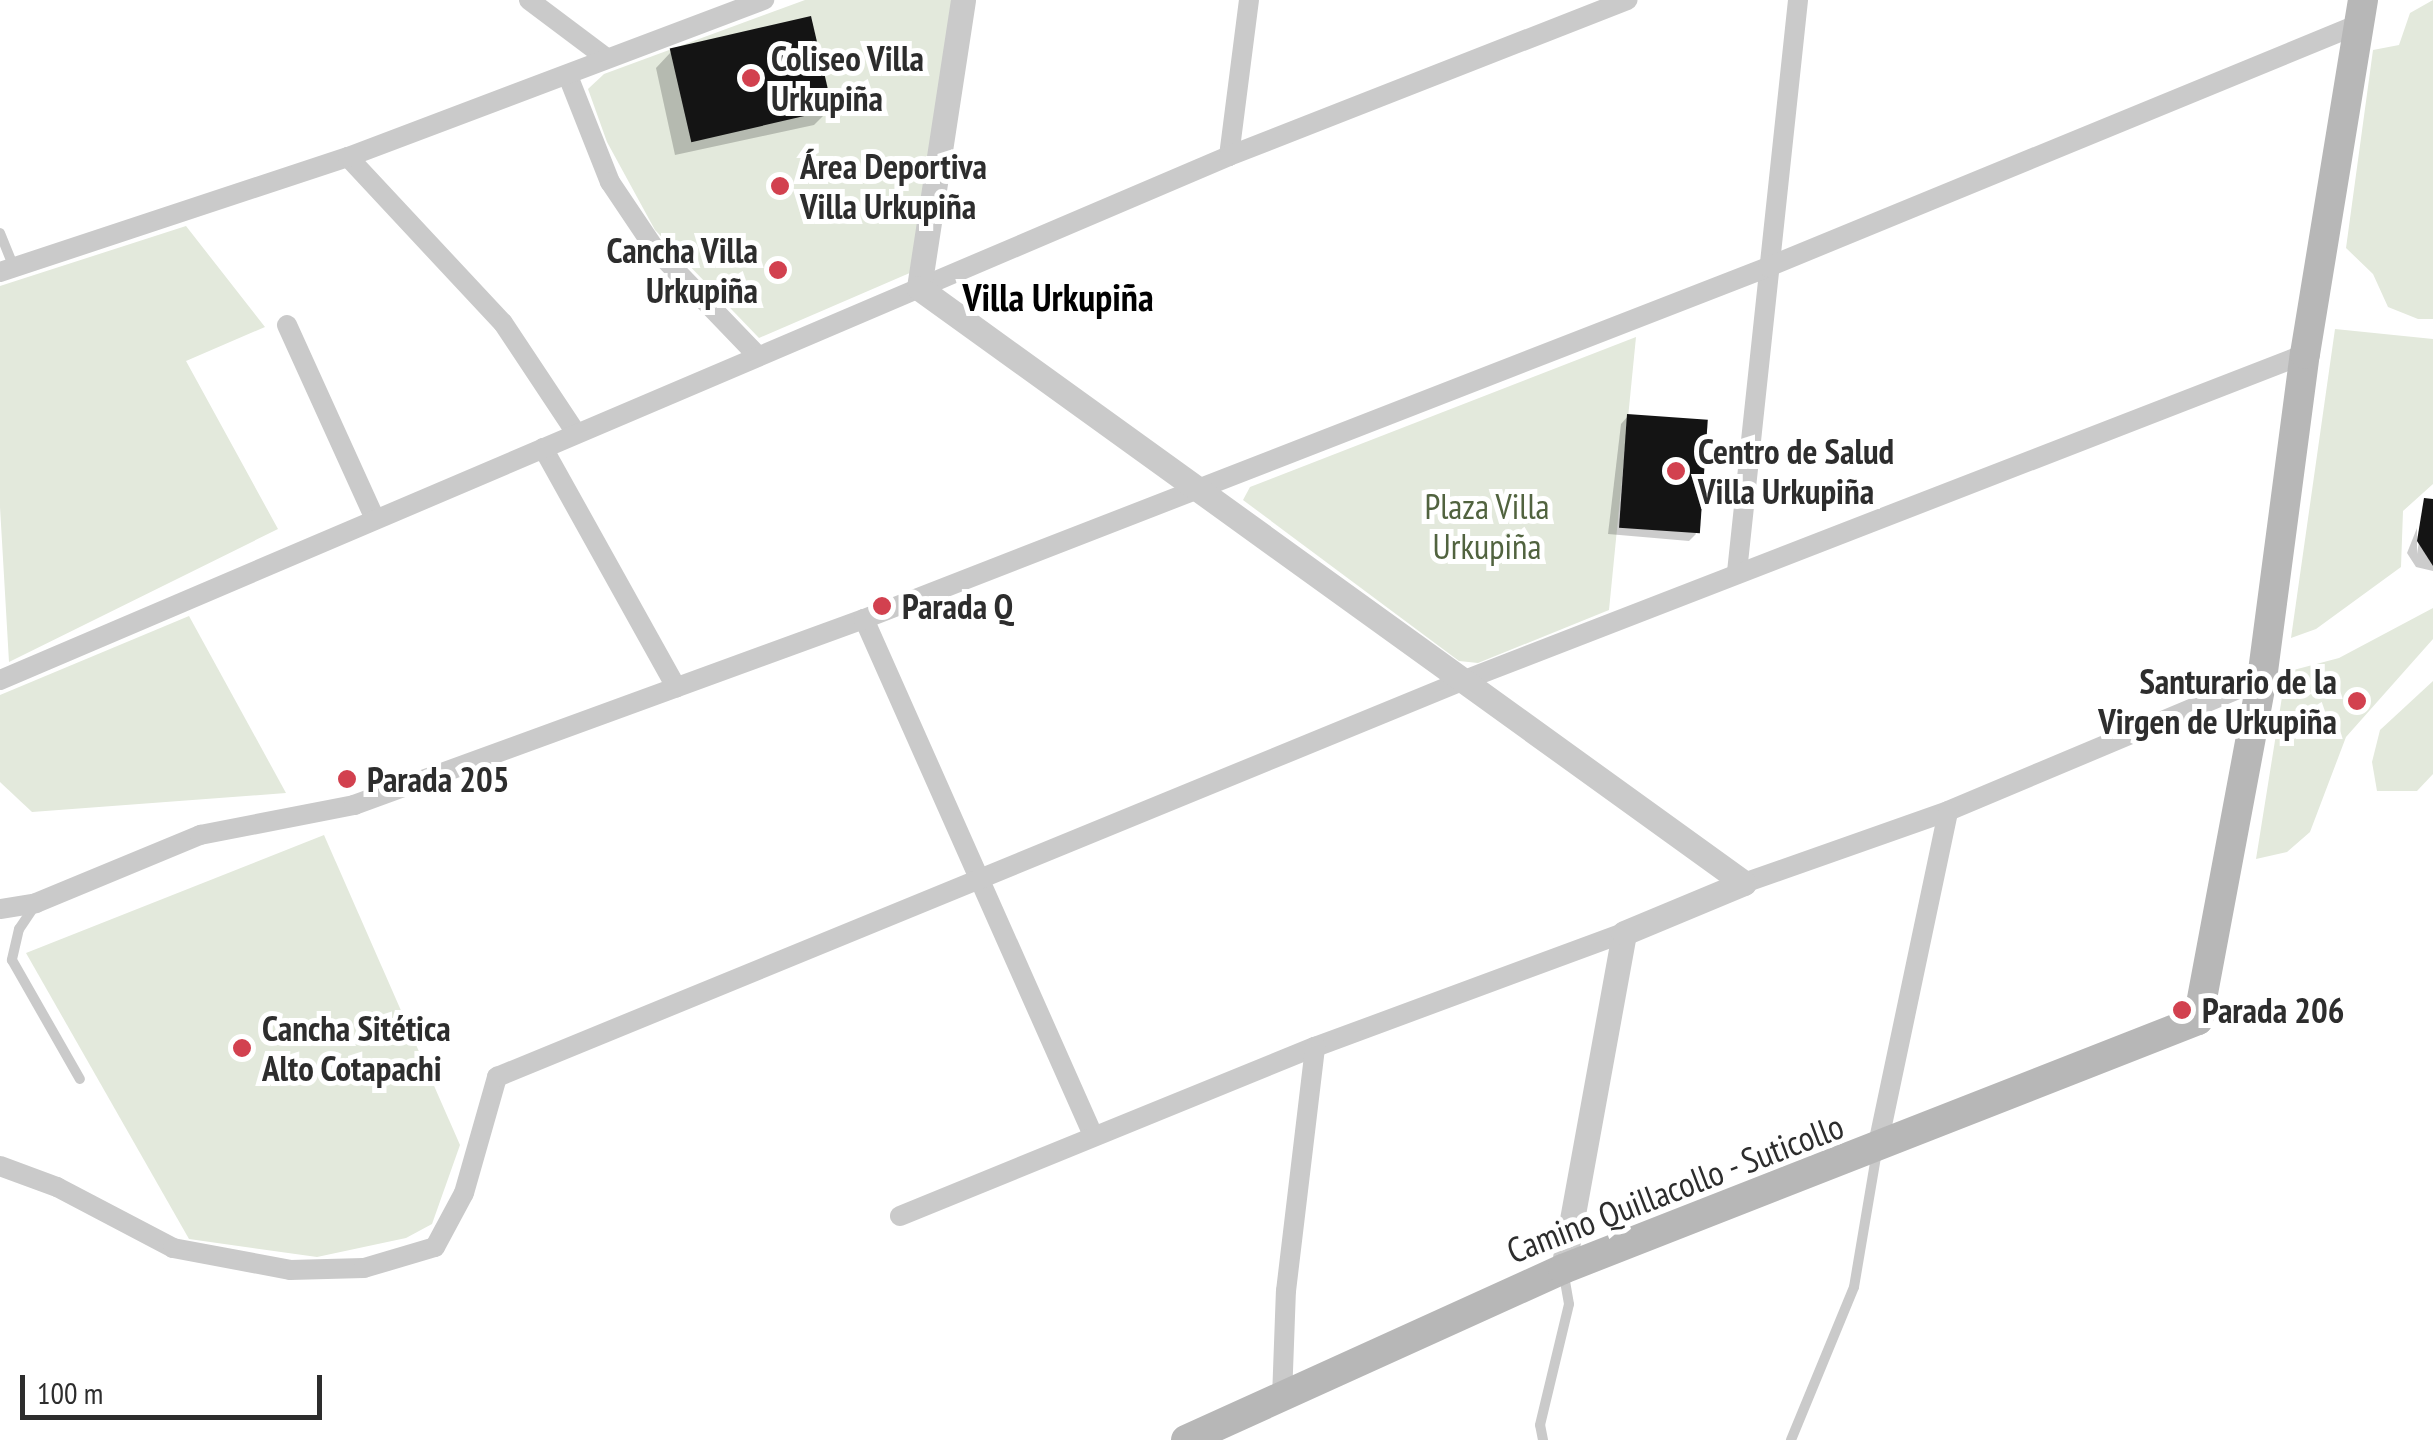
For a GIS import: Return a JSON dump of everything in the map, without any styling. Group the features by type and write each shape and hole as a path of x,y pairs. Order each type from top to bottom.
{"main road":[{"path":"2262,679 2305,354 2361,12"},
{"name":"Camino Quillacollo - Suticollo","path":"1186,1440 1562,1269 1877,1149 2198,1020 2262,679"}],"street":[{"path":"529,0 605,58"},
{"path":"7,270 348,157 764,0"},
{"path":"920,288 962,0"},
{"path":"1229,156 1249,0"},
{"path":"0,680 756,354 1229,156 1628,0"},
{"path":"1737,572 1798,0"},
{"path":"0,909 36,903 200,835 354,806 864,619 1768,267 2361,12"},
{"path":"568,76 610,182 655,250 756,354"},
{"path":"348,157 502,324 576,433"},
{"path":"920,288 1744,883"},
{"path":"286,325 375,520"},
{"path":"0,1166 56,1187 173,1248 290,1270 364,1268 435,1246 464,1193 496,1077 1462,680 2305,354"},
{"path":"544,448 676,686"},
{"path":"864,619 1093,1135"},
{"path":"900,1216 1315,1047 1624,933 1744,883 1948,811 2262,679"},
{"path":"1877,1149 1948,811"},
{"path":"1562,1269 1624,933"},
{"path":"1282,1398 1286,1291 1315,1047"}],"lane":[{"path":"0,233 7,270"},
{"path":"36,903 19,929 12,960 80,1079"},
{"path":"1791,1440 1854,1288 1877,1149"},
{"path":"1544,1440 1540,1425 1569,1304 1562,1269"}],"green space":[{"name":"Área Deportiva Villa Urkupiña","path":"805,0 953,0 919,269 759,338 655,230 607,142 588,89 604,74"},
{"path":"2433,0 2433,319 2418,319 2388,307 2373,274 2346,248 2373,50 2399,45 2410,13"},
{"path":"186,226 265,327 186,361 278,529 9,662 0,507 0,286"},
{"path":"2335,329 2433,339 2433,484 2403,511 2401,567 2316,629 2291,638"},
{"name":"Plaza Villa Urkupiña","path":"1636,337 1609,610 1478,663 1459,661 1243,500 1250,487"},
{"path":"2433,608 2433,639 2346,737 2310,832 2287,852 2256,859 2286,672 2339,658"},
{"path":"189,616 286,793 32,812 0,782 0,695"},
{"path":"2433,681 2433,774 2417,791 2377,791 2372,762 2380,730"},
{"path":"324,835 460,1145 432,1224 406,1238 317,1257 189,1239 26,953"}],"building":[{"name":"Coliseo Villa Urkupiña","path":"811,16 833,110 691,142 670,49"},
{"name":"Centro de Salud Villa Urkupiña","path":"1627,414 1708,420 1700,533 1619,528"},
{"path":"2424,498 2433,499 2433,566 2417,541"}],"place":[{"name":"Coliseo Villa Urkupiña","path":"751,78"},
{"name":"Área Deportiva Villa Urkupiña","path":"780,186"},
{"name":"Cancha Villa Urkupiña","path":"778,270"},
{"name":"Centro de Salud Villa Urkupiña","path":"1676,471"},
{"name":"Parada Q","path":"882,606"},
{"name":"Santurario de la Virgen de Urkupiña","path":"2357,701"},
{"name":"Parada 205","path":"347,779"},
{"name":"Parada 206","path":"2182,1010"},
{"name":"Cancha Sitética Alto Cotapachi","path":"242,1048"}],"district":[{"name":"Villa Urkupiña","path":"1058,297"}]}
